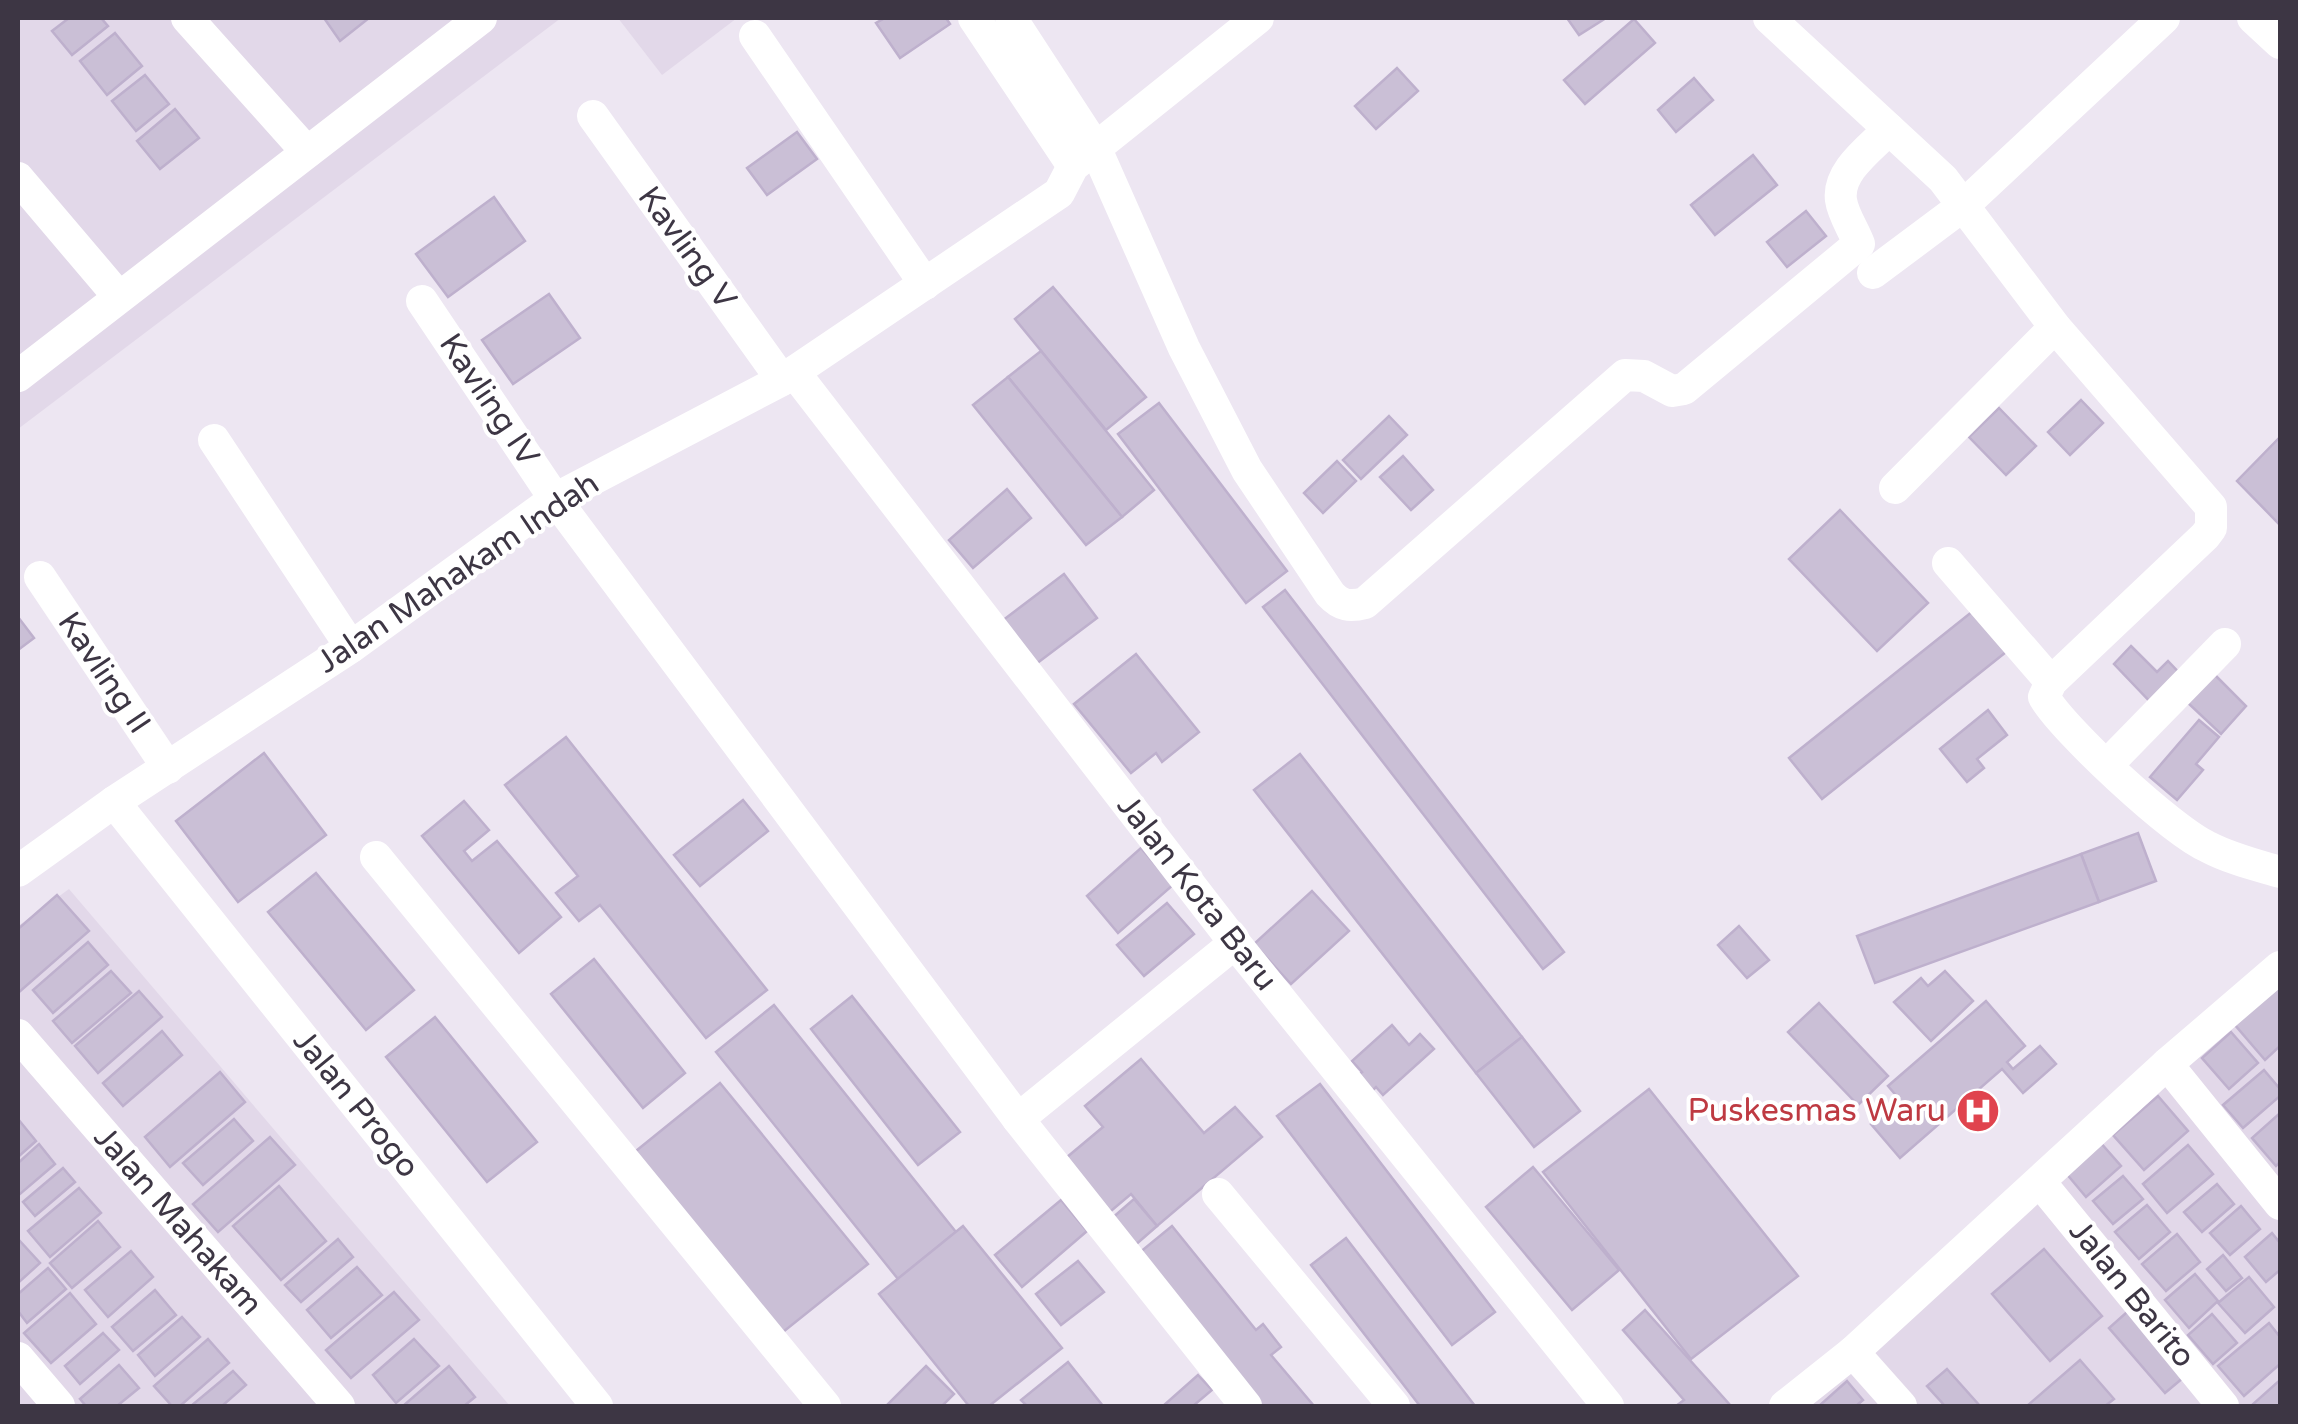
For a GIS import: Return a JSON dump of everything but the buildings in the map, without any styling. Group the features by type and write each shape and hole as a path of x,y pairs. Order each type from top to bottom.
{"street":[{"path":"186,18 307,152"},
{"path":"18,376 481,18"},
{"path":"974,18 1079,163"},
{"path":"1011,18 1079,163 1184,348 1247,470 1330,594 1346,606 1366,603 1625,376 1644,376 1672,392 1684,389 1859,244 1840,202 1841,190 1849,170 1889,130"},
{"name":"Jalan Mahakam Indah","path":"18,871 114,802 351,646 555,498 788,376 924,284 1258,18"},
{"path":"1769,18 1943,180 2056,327 2211,507 2211,528 2199,543 2051,682 2044,697 2107,765 2181,831 2206,847 2280,872"},
{"path":"1873,274 1964,205 2164,18"},
{"path":"2253,18 2280,43"},
{"path":"755,36 924,284"},
{"name":"Kavling V","path":"592,116 788,376"},
{"path":"18,178 119,298"},
{"name":"Kavling IV","path":"422,301 555,498 1018,1119 1246,1406"},
{"path":"1895,488 2056,327"},
{"name":"Jalan Kota Baru","path":"788,376 1236,944 1608,1406"},
{"path":"214,440 351,646"},
{"path":"1948,563 2051,682"},
{"name":"Kavling II","path":"40,577 168,768"},
{"path":"2107,765 2224,644"},
{"name":"Jalan Progo","path":"114,802 598,1406"},
{"path":"376,857 826,1406"},
{"path":"1018,1119 1236,944"},
{"path":"1785,1406 1852,1352 2167,1064 2276,971"},
{"name":"Jalan Mahakam","path":"18,1034 339,1406"},
{"path":"2167,1064 2280,1204"},
{"name":"Jalan Barito","path":"2040,1182 2223,1406"},
{"path":"1218,1194 1394,1406"},
{"path":"1852,1352 1901,1406"},
{"path":"18,1358 59,1406"}],"shaded area":[{"path":"18,18 561,18 18,429"},
{"path":"618,18 737,18 662,75"},
{"path":"69,889 510,1406 18,1406 18,926"},
{"path":"2280,979 2280,1406 1797,1406"}],"place":[{"name":"Puskesmas Waru","path":"1978,1111"}]}
